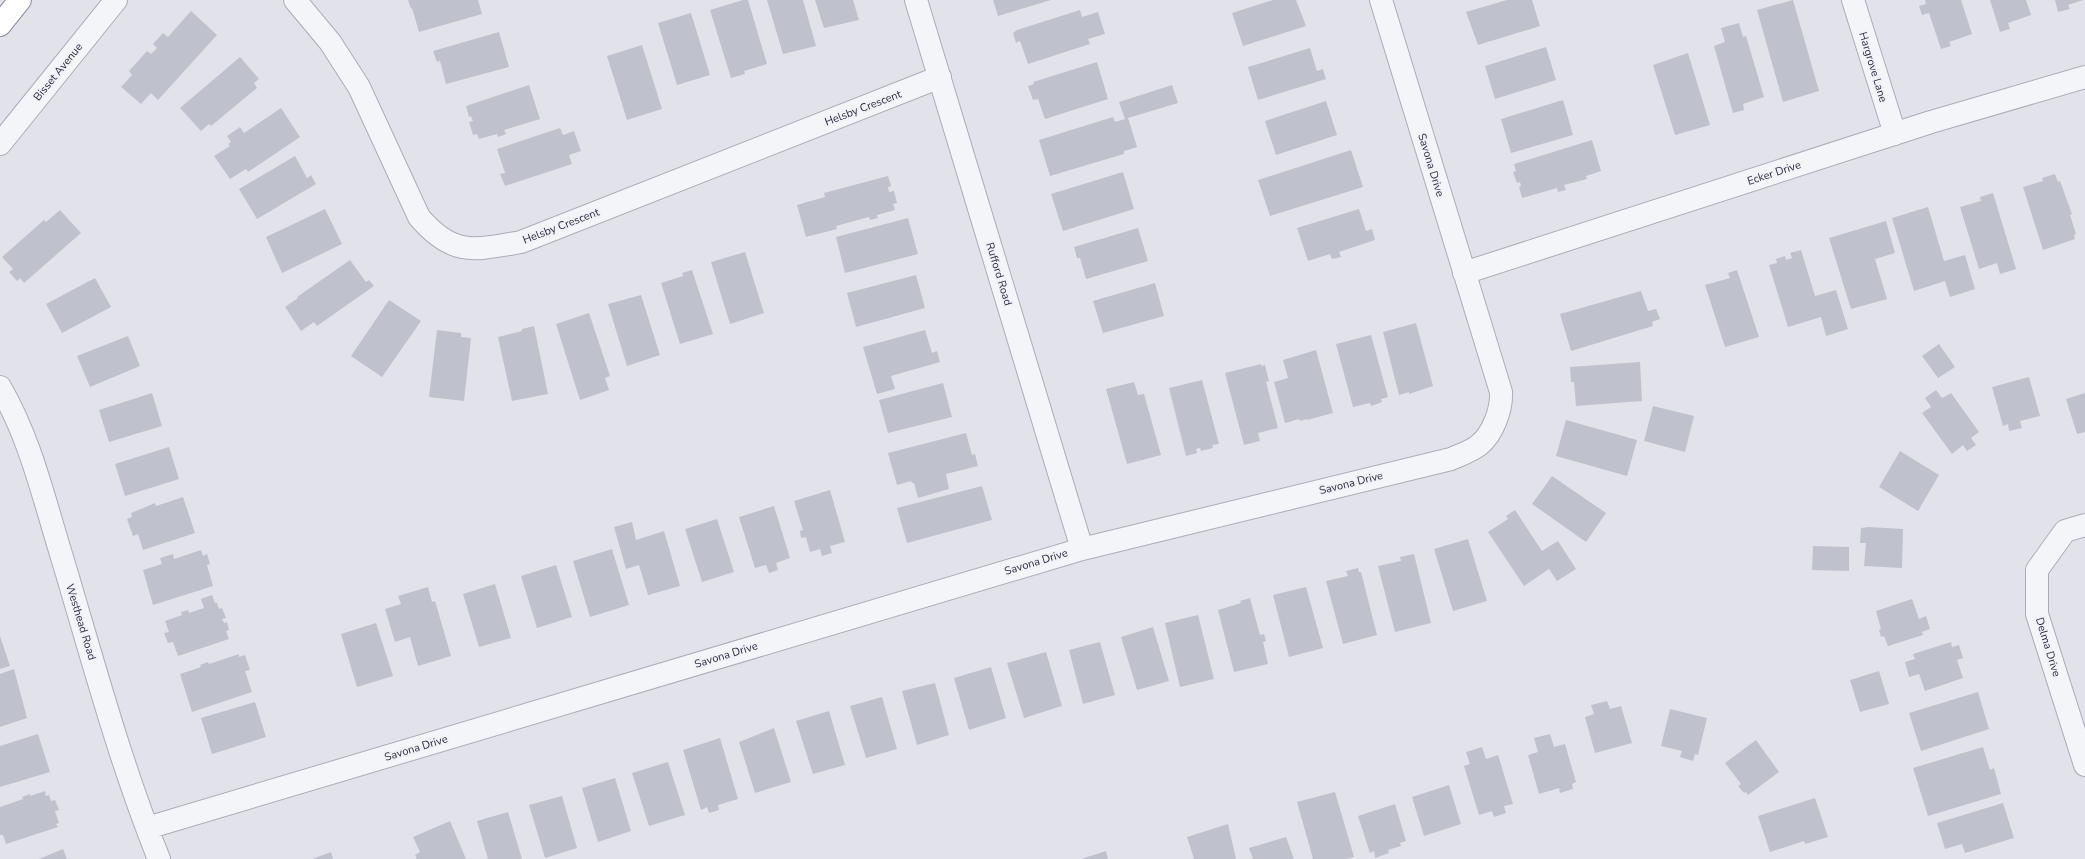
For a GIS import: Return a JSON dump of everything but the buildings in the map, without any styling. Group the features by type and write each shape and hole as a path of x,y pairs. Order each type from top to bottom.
{"highway":[{"path":"0,25 20,0"}],"street":[{"name":"Bisset Avenue","path":"0,144 116,0"},
{"name":"Helsby Crescent","path":"295,0 330,42 359,87 420,217 432,232 456,247 473,250 521,242 940,77"},
{"name":"Rufford Road","path":"916,0 1082,549"},
{"name":"Savona Drive","path":"147,828 1082,549 1451,459 1480,445 1493,426 1502,404 1501,392 1381,0"},
{"name":"Hargrove Lane","path":"1853,0 1895,134"},
{"name":"Ecker Drive","path":"1464,273 1895,134 2085,77"},
{"name":"Westhead Road","path":"0,387 19,424 36,474 126,771 159,859"},
{"name":"Delma Drive","path":"2085,525 2065,531 2037,570 2037,614 2085,765"}]}
